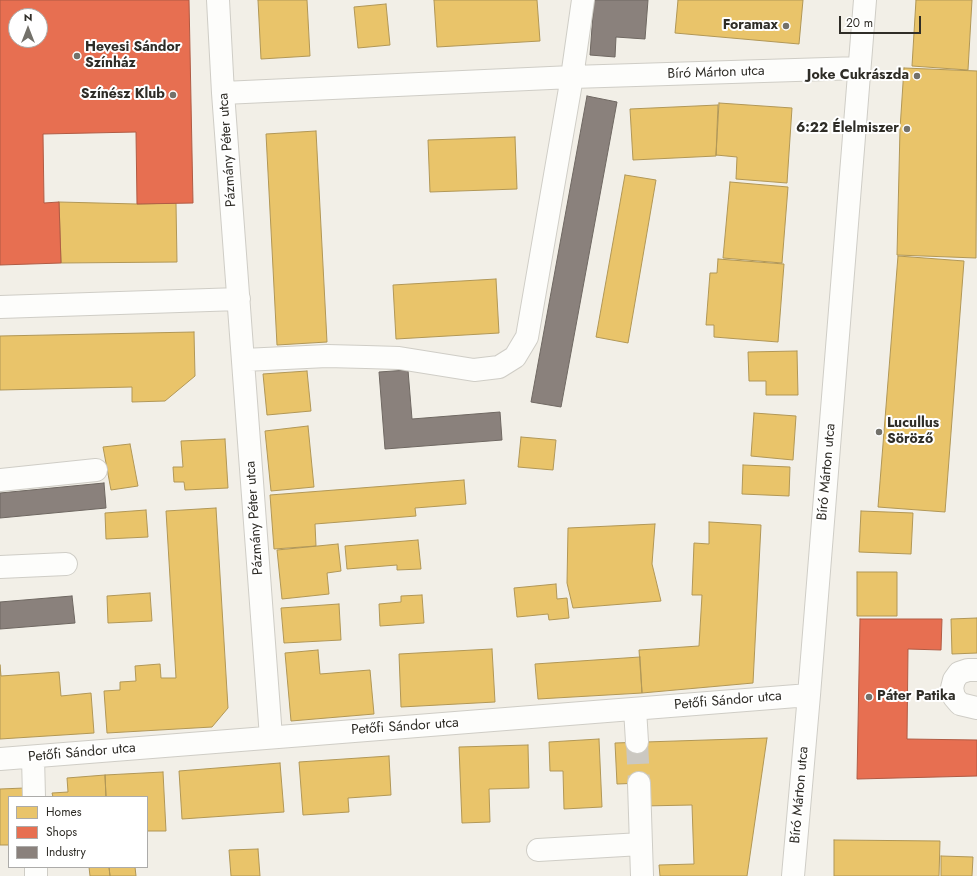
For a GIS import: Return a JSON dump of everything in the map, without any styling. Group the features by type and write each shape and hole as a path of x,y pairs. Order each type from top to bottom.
{"street":[{"name":"Pázmány Péter utca","path":"218,0 270,737"},
{"path":"244,360 327,356 366,356 399,358 474,370 498,367 515,358 527,338 572,77 583,0"},
{"name":"Bíró Márton utca","path":"793,876 810,695 865,0"},
{"name":"Bíró Márton utca","path":"224,93 572,77 859,68"},
{"path":"0,307 239,299"},
{"path":"0,480 96,470"},
{"path":"0,567 66,564"},
{"path":"977,670 968,670 959,673 954,680 952,688 954,697 960,704 977,708"},
{"name":"Petőfi Sándor utca","path":"0,759 810,695"},
{"path":"635,709 637,742"},
{"path":"32,756 34,796"},
{"path":"639,783 642,876"},
{"path":"538,850 641,844"}],"building: Homes":[{"path":"258,0 307,0 310,56 261,59"},
{"path":"434,0 537,0 540,41 437,47"},
{"path":"678,0 803,0 799,44 675,33"},
{"path":"916,0 972,0 968,70 912,66"},
{"path":"386,4 390,45 358,48 354,7"},
{"path":"904,68 977,71 976,258 897,255 900,129"},
{"path":"719,103 792,108 787,183 736,179 737,157 716,155"},
{"path":"718,105 716,156 633,160 630,109"},
{"path":"316,131 327,342 277,345 266,134"},
{"path":"515,137 517,189 430,192 428,140"},
{"path":"625,175 656,180 628,343 596,337"},
{"path":"730,182 788,187 782,263 723,258"},
{"path":"59,202 137,204 176,203 177,262 61,263"},
{"path":"898,256 964,261 945,512 878,507"},
{"path":"718,259 784,264 778,342 714,337 714,325 706,325 710,273 717,273"},
{"path":"496,279 499,333 396,339 393,285"},
{"path":"194,332 195,376 165,401 132,402 132,387 0,390 0,336"},
{"path":"797,351 798,395 766,395 766,381 749,381 748,352"},
{"path":"307,371 311,411 267,415 263,374"},
{"path":"754,413 796,416 793,460 751,456"},
{"path":"308,426 314,487 271,491 265,431"},
{"path":"521,437 556,440 553,470 518,467"},
{"path":"225,439 228,488 185,490 184,482 174,482 173,467 183,467 181,441"},
{"path":"130,444 138,486 111,490 103,447"},
{"path":"743,465 790,467 789,496 742,494"},
{"path":"464,480 466,504 415,508 416,516 315,524 316,546 274,549 270,495"},
{"path":"216,508 228,708 212,727 107,733 104,691 120,690 120,682 136,681 135,666 160,664 161,678 176,678 166,511"},
{"path":"146,510 148,537 106,539 105,513"},
{"path":"861,511 913,513 911,554 859,552"},
{"path":"709,522 761,525 753,683 642,693 639,650 699,646 702,595 692,595 694,543 709,544"},
{"path":"655,524 652,564 661,601 573,608 567,583 568,528"},
{"path":"418,540 421,569 397,570 397,565 347,569 345,546"},
{"path":"338,544 341,571 327,573 329,594 282,599 277,550"},
{"path":"857,572 897,572 897,616 857,616"},
{"path":"556,584 557,599 567,598 569,618 549,620 548,614 517,617 514,588"},
{"path":"150,593 152,621 108,623 107,596"},
{"path":"422,595 424,623 380,626 379,604 401,602 401,596"},
{"path":"339,604 341,640 284,643 281,608"},
{"path":"977,618 977,653 952,654 951,619"},
{"path":"492,649 495,702 401,707 399,654"},
{"path":"318,650 320,674 370,670 374,714 291,721 285,653"},
{"path":"640,657 642,693 538,699 535,664"},
{"path":"0,665 1,676 59,672 61,696 91,693 94,733 0,739"},
{"path":"767,738 747,876 660,876 659,865 694,864 692,805 643,806 642,783 617,784 615,743"},
{"path":"599,739 602,807 564,809 563,771 550,771 549,742"},
{"path":"528,745 529,788 489,789 490,822 462,823 459,747"},
{"path":"389,756 391,795 348,798 349,812 303,815 299,762"},
{"path":"280,763 284,812 182,819 179,771"},
{"path":"163,772 166,831 148,831 148,796 106,796 105,775"},
{"path":"105,775 106,796 53,796 52,793 68,792 67,778"},
{"path":"25,788 25,796 8,796 8,845 0,845 0,789"},
{"path":"834,840 940,841 939,876 834,876"},
{"path":"258,849 260,876 231,876 229,850"},
{"path":"941,856 973,857 972,876 941,876"},
{"path":"89,868 109,868 110,876 90,876"},
{"path":"109,868 135,868 136,876 110,876"}],"building: Shops":[{"path":"0,0 189,0 193,203 137,204 136,132 43,134 44,203 59,202 61,263 0,265"},
{"path":"860,619 942,619 941,650 908,649 907,739 977,740 977,776 857,779"}],"building: Industry":[{"path":"594,0 648,0 645,39 616,37 615,57 590,55"},
{"path":"587,96 617,102 561,407 531,402"},
{"path":"408,370 412,419 500,412 502,440 385,449 379,372"},
{"path":"104,483 106,508 0,518 0,493"},
{"path":"72,596 75,623 0,629 0,602"}],"tunnel":[{"path":"637,742 639,783"}],"place":[{"name":"Foramax","path":"786,26"},
{"name":"Hevesi Sándor Színház","path":"77,56"},
{"name":"Joke Cukrászda","path":"917,76"},
{"name":"Színész Klub","path":"173,95"},
{"name":"6:22 Élelmiszer","path":"907,129"},
{"name":"Lucullus Söröző","path":"879,432"},
{"name":"Páter Patika","path":"869,697"}]}
